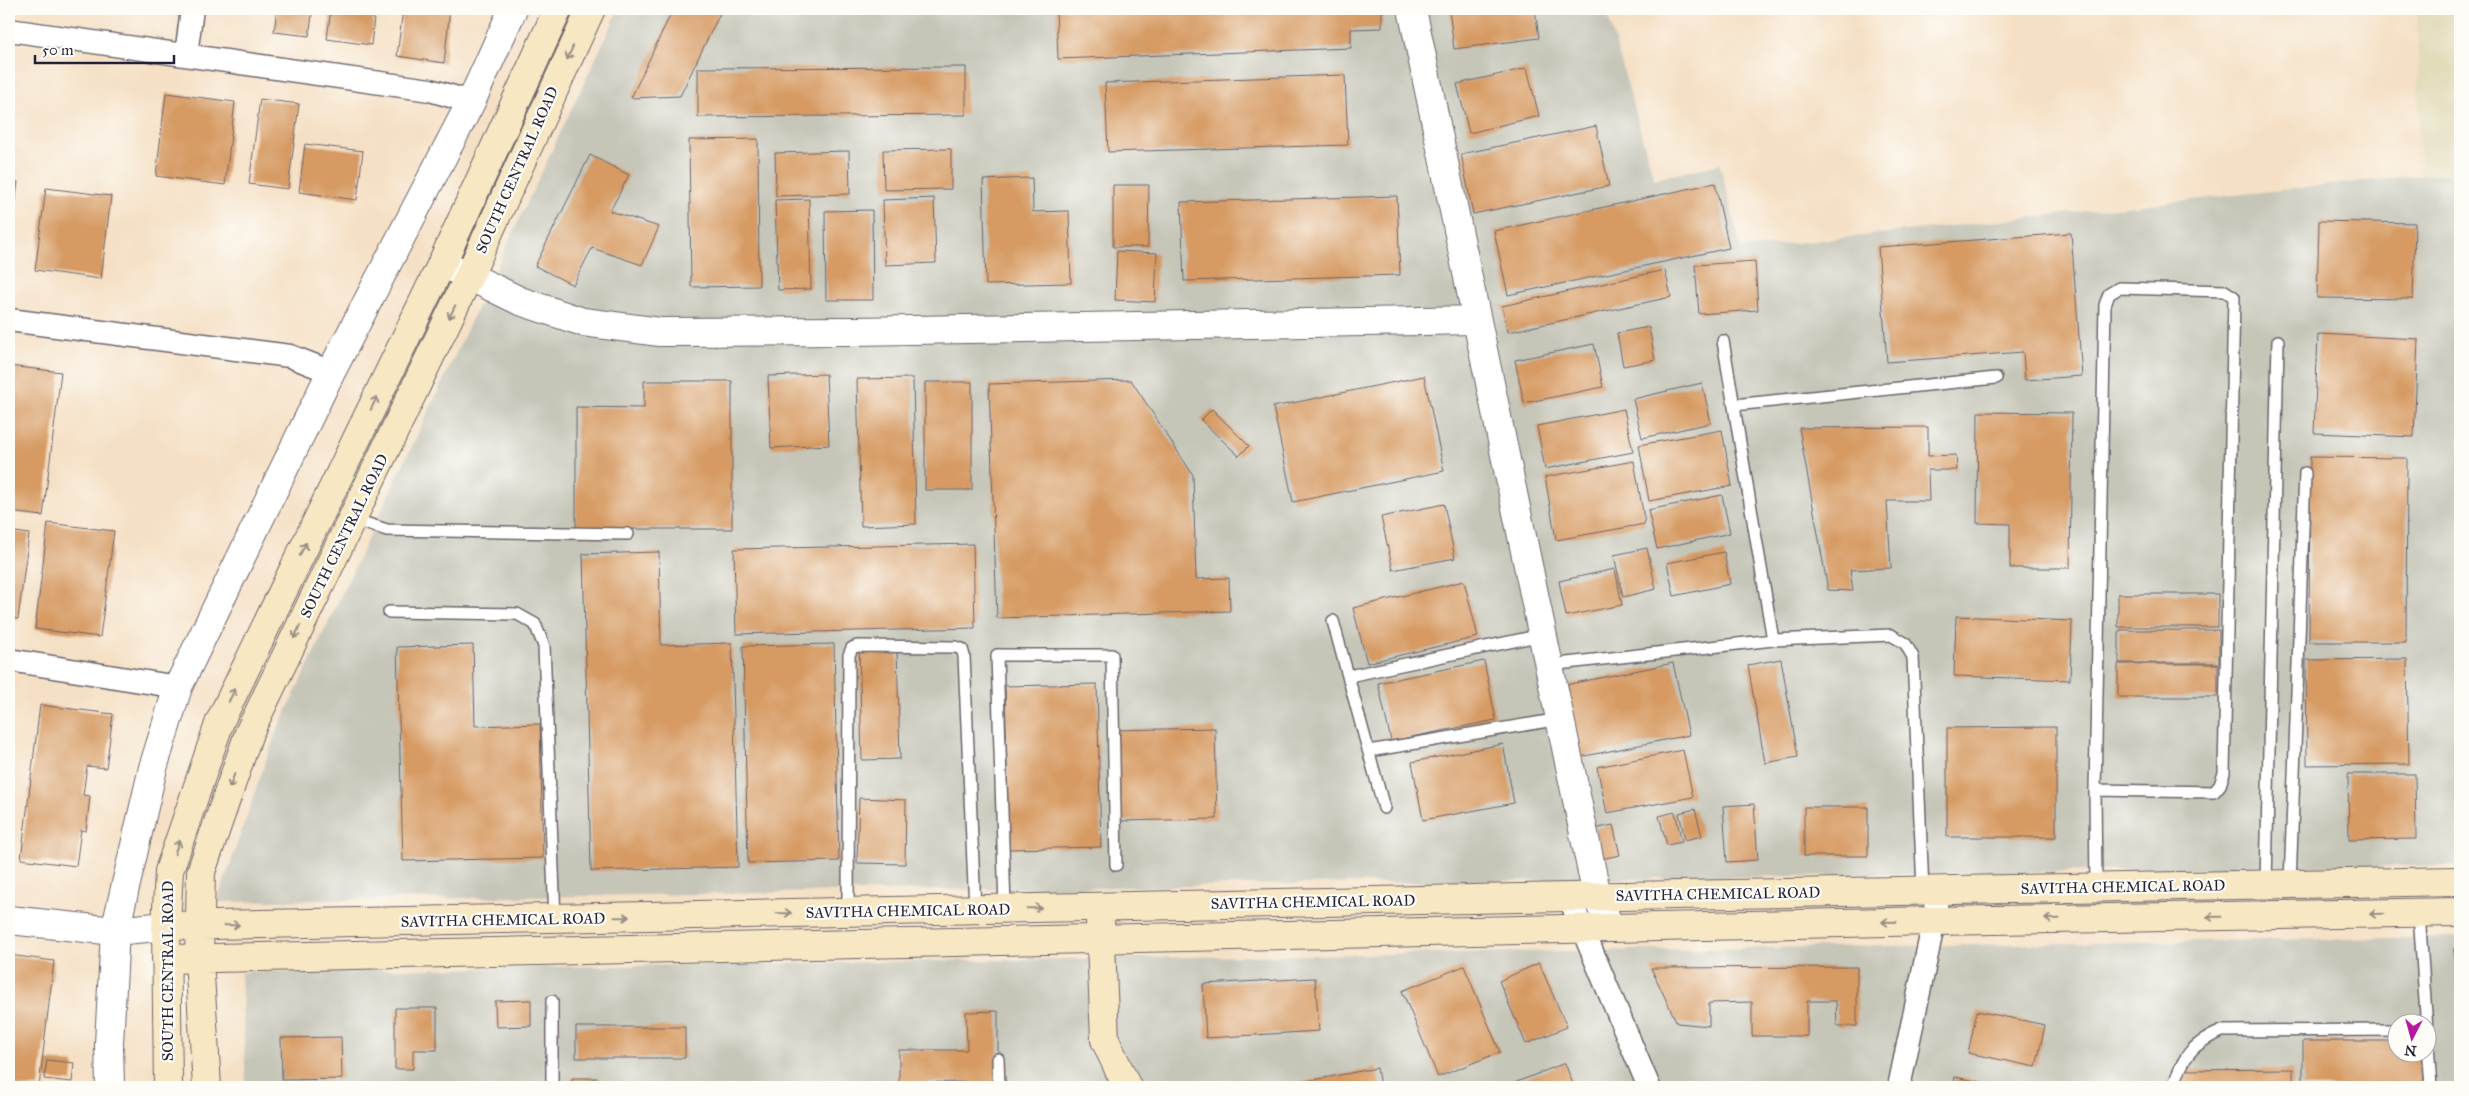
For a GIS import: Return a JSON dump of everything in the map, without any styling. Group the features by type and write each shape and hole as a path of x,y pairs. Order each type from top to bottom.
{"main road":[{"name":"SOUTH CENTRAL ROAD","path":"168,1087 166,926 169,871 220,721 442,263 558,9"},
{"name":"SOUTH CENTRAL ROAD","path":"207,1087 199,959 200,872 248,733 469,276 591,9"},
{"name":"SAVITHA CHEMICAL ROAD","path":"166,926 1569,896 2460,881"},
{"path":"1100,906 1104,1040 1127,1087"},
{"name":"SAVITHA CHEMICAL ROAD","path":"166,959 1934,921 2460,912"}],"street":[{"path":"186,55 192,9"},
{"path":"110,1087 108,1044 115,931 153,768 178,687 331,372 471,102 513,9"},
{"path":"1412,9 1597,896 1610,928"},
{"path":"9,30 430,90 471,102"},
{"path":"442,263 520,301 583,322 660,332 865,331 1477,320"},
{"path":"9,320 290,356 331,372"},
{"path":"9,660 178,687"},
{"path":"1899,1087 1934,921 1930,890"},
{"path":"1569,896 1649,1087"},
{"path":"9,920 115,931 166,926"}],"lane":[{"path":"2095,790 2214,792 2220,785 2224,773 2234,297 2224,291 2119,288 2109,294 2105,305 2095,790 2096,887"},
{"path":"1723,341 1773,640"},
{"path":"2278,341 2278,884"},
{"path":"1734,406 1996,378"},
{"path":"2278,884 2305,473"},
{"path":"352,519 388,530 628,534"},
{"path":"389,612 517,614 535,624 544,646 555,918"},
{"path":"1333,621 1384,808"},
{"path":"1349,676 1542,635"},
{"path":"1549,666 1773,640 1891,635 1905,643 1913,658 1930,890"},
{"path":"848,912 849,655 852,648 857,646 955,647 962,650 964,656 975,909"},
{"path":"1004,908 997,655 1112,655 1116,865"},
{"path":"1369,750 1560,719"},
{"path":"2419,913 2426,1014"},
{"path":"552,1001 552,1087"},
{"path":"2173,1087 2182,1060 2204,1038 2222,1031 2386,1030"},
{"path":"998,1060 998,1087"},
{"path":"2429,1064 2431,1087"}],"shaded area":[{"path":"619,9 1606,9 1654,179 1720,164 1741,249 2420,175 2460,175 2460,865 217,902 274,737"},
{"path":"2417,9 2460,9 2460,175 2420,175"},
{"path":"2460,937 2460,1087 246,1087 241,972"}],"building":[{"path":"277,9 313,9 309,36 274,32"},
{"path":"331,9 375,9 371,45 327,39"},
{"path":"403,9 450,9 444,63 397,56"},
{"path":"673,9 722,9 680,96 631,98"},
{"path":"1056,9 1382,9 1382,28 1351,29 1351,48 1058,59"},
{"path":"1449,9 1535,9 1539,38 1454,49"},
{"path":"966,67 966,115 698,117 698,68"},
{"path":"1527,68 1539,116 1469,133 1457,84"},
{"path":"1345,75 1348,145 1108,152 1105,83"},
{"path":"166,93 235,102 225,185 156,176"},
{"path":"260,99 299,104 288,189 249,184"},
{"path":"1596,126 1609,186 1473,214 1461,154"},
{"path":"758,139 759,286 691,287 689,140"},
{"path":"305,144 363,151 357,200 299,192"},
{"path":"951,149 951,189 884,190 883,150"},
{"path":"849,151 850,194 776,196 775,153"},
{"path":"590,155 629,175 610,211 659,227 642,265 592,248 573,285 535,266"},
{"path":"1032,178 1033,212 1069,211 1071,283 986,285 983,180"},
{"path":"9,180 18,182 10,242 9,242"},
{"path":"1715,183 1729,248 1508,295 1494,231"},
{"path":"1113,185 1149,185 1148,247 1113,247"},
{"path":"46,188 111,196 101,279 35,270"},
{"path":"1397,196 1400,275 1184,281 1181,202"},
{"path":"934,198 936,263 885,265 883,200"},
{"path":"809,199 811,289 778,290 775,200"},
{"path":"872,210 873,300 826,300 825,211"},
{"path":"2319,221 2415,223 2413,299 2317,298"},
{"path":"2071,233 2082,376 2025,380 2023,352 1887,362 1878,247"},
{"path":"1117,251 1157,253 1155,302 1115,300"},
{"path":"1755,261 1758,310 1699,314 1695,265"},
{"path":"1665,270 1671,297 1508,332 1502,306"},
{"path":"1649,327 1655,360 1623,366 1617,333"},
{"path":"2318,334 2418,339 2414,437 2314,433"},
{"path":"1594,344 1603,387 1524,403 1515,360"},
{"path":"9,366 61,372 43,516 9,512"},
{"path":"826,374 829,445 771,448 768,376"},
{"path":"1424,376 1444,471 1293,502 1273,407"},
{"path":"913,378 916,524 861,526 857,379"},
{"path":"1131,380 1193,475 1196,579 1229,578 1230,611 997,618 989,384"},
{"path":"644,381 732,381 732,529 576,529 576,407 644,408"},
{"path":"925,382 972,382 972,490 925,490"},
{"path":"1702,383 1711,423 1642,438 1633,399"},
{"path":"1212,409 1249,446 1239,456 1201,420"},
{"path":"1624,409 1633,452 1545,469 1537,426"},
{"path":"1978,412 2072,413 2070,568 2010,568 2010,524 1977,523"},
{"path":"1928,427 1928,456 1956,455 1957,470 1928,470 1929,501 1887,501 1891,568 1850,570 1853,591 1828,590 1799,428"},
{"path":"1722,430 1732,486 1649,501 1639,445"},
{"path":"2310,457 2407,458 2406,642 2309,642"},
{"path":"1634,461 1645,524 1556,540 1545,477"},
{"path":"1722,495 1730,533 1657,549 1648,510"},
{"path":"1444,504 1455,558 1393,570 1381,517"},
{"path":"48,523 114,531 100,637 35,629"},
{"path":"9,531 29,534 18,619 9,618"},
{"path":"973,544 975,628 736,634 734,549"},
{"path":"1647,548 1656,589 1623,597 1614,555"},
{"path":"659,552 661,645 732,643 738,867 591,871 583,554"},
{"path":"1724,552 1730,584 1674,596 1667,563"},
{"path":"1615,569 1622,605 1566,616 1559,581"},
{"path":"1464,581 1478,637 1367,663 1353,608"},
{"path":"2118,594 2218,594 2218,627 2118,627"},
{"path":"1956,616 2072,621 2070,680 1954,676"},
{"path":"2119,630 2219,630 2219,663 2119,663"},
{"path":"834,644 839,861 748,863 743,646"},
{"path":"473,645 475,726 540,724 543,858 403,861 397,647"},
{"path":"897,647 900,759 862,760 859,648"},
{"path":"1781,659 1798,757 1765,763 1748,665"},
{"path":"2407,659 2409,764 2307,765 2306,660"},
{"path":"1484,661 1496,720 1391,741 1378,683"},
{"path":"1673,663 1689,735 1580,757 1565,685"},
{"path":"2118,664 2218,664 2218,697 2118,697"},
{"path":"1097,684 1101,847 1009,849 1005,686"},
{"path":"40,705 113,714 106,768 87,766 83,795 90,796 86,831 81,830 76,866 21,859"},
{"path":"2056,727 2056,837 1947,837 1947,728"},
{"path":"1215,728 1217,819 1117,821 1114,730"},
{"path":"1503,744 1514,803 1423,820 1412,762"},
{"path":"1683,750 1693,797 1607,813 1597,767"},
{"path":"2348,774 2415,774 2416,839 2349,840"},
{"path":"859,798 906,800 905,864 857,863"},
{"path":"1754,804 1758,860 1727,862 1723,806"},
{"path":"1804,807 1868,807 1868,856 1804,856"},
{"path":"1695,809 1702,836 1685,840 1679,813"},
{"path":"1675,812 1682,842 1667,845 1659,816"},
{"path":"1613,825 1620,855 1601,859 1594,829"},
{"path":"2454,949 2460,949 2460,999 2458,1000"},
{"path":"9,955 54,961 39,1087 9,1087"},
{"path":"1539,963 1567,1027 1526,1044 1499,981"},
{"path":"1464,966 1500,1052 1438,1077 1402,991"},
{"path":"1857,967 1857,1026 1837,1026 1836,1001 1807,1001 1807,1036 1752,1036 1752,1002 1709,1003 1709,1026 1677,1023 1651,968"},
{"path":"1315,978 1319,1031 1206,1038 1203,984"},
{"path":"531,1000 531,1026 496,1027 495,1001"},
{"path":"395,1008 437,1008 437,1050 413,1050 413,1069 395,1069"},
{"path":"998,1011 998,1087 967,1087 967,1082 899,1083 899,1050 967,1050 966,1012"},
{"path":"1977,1011 2045,1025 2036,1067 1968,1053"},
{"path":"576,1027 685,1027 685,1058 576,1058"},
{"path":"341,1037 342,1079 282,1080 281,1038"},
{"path":"2303,1041 2386,1041 2386,1064 2424,1064 2424,1087 2303,1087"},
{"path":"47,1060 74,1063 72,1082 44,1079"},
{"path":"1565,1063 1574,1087 1504,1087"},
{"path":"1377,1068 1380,1087 1281,1087 1281,1086"},
{"path":"2293,1069 2293,1087 2181,1087 2181,1070"},
{"path":"1955,1077 2001,1086 2001,1087 1953,1087"},
{"path":"572,1078 598,1078 598,1087 572,1087"}]}
